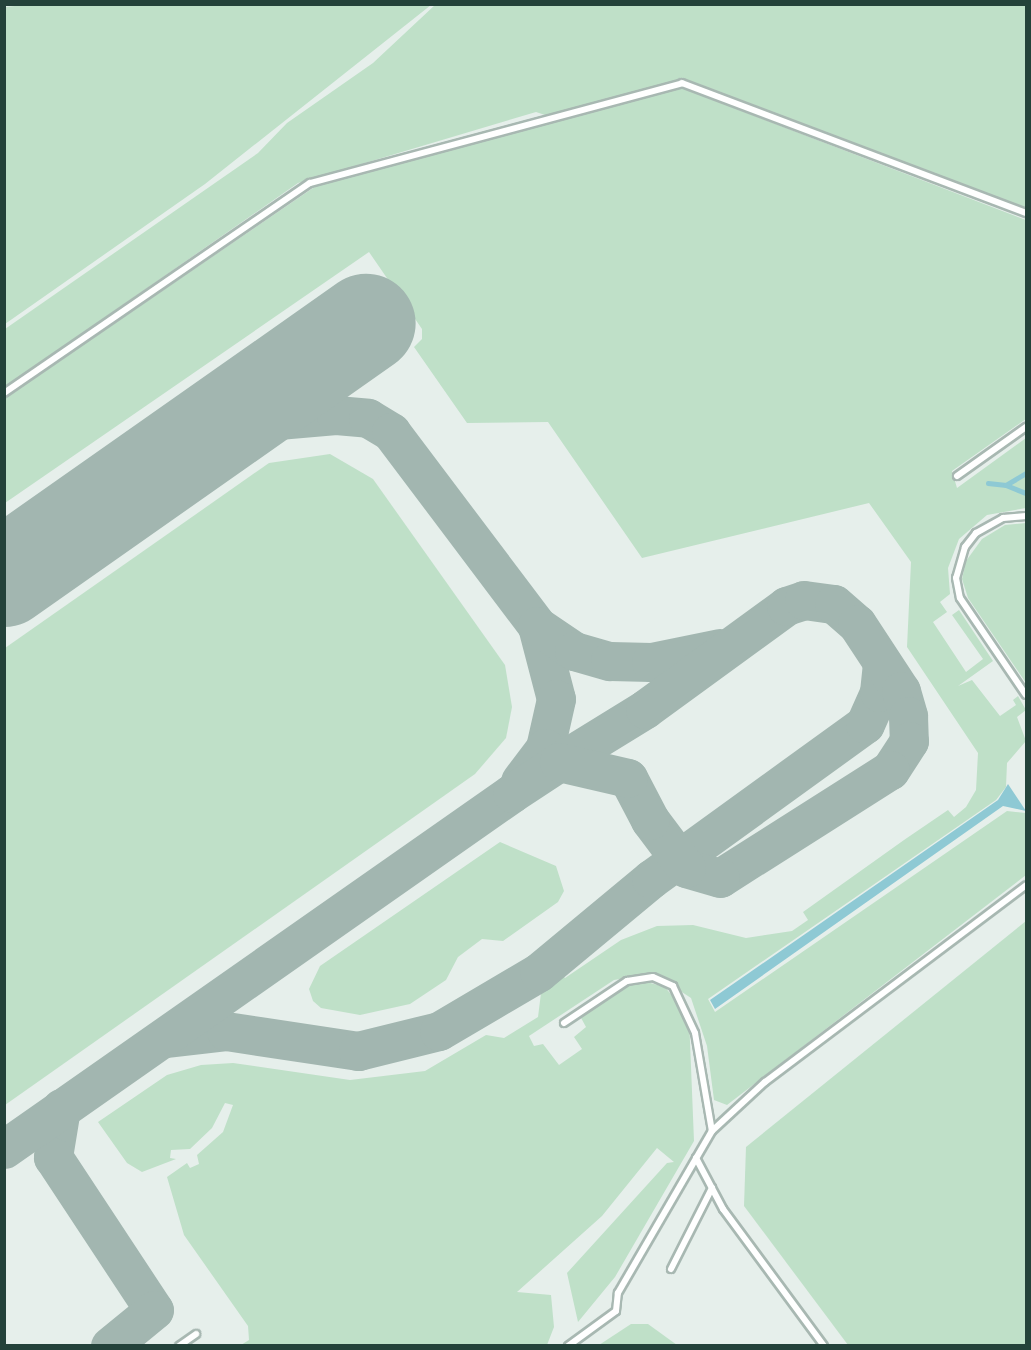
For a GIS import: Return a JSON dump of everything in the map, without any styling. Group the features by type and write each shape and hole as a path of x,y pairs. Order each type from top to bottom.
{"lane":[{"path":"4,393 310,183 682,84 1026,213"},
{"path":"957,476 1026,427"},
{"path":"1026,516 1003,518 976,533 965,547 956,578 960,598 1026,693"},
{"path":"568,1346 616,1311 618,1293 712,1131 765,1082 1026,885"},
{"path":"564,1023 627,981 652,977 672,986 695,1033 712,1131"},
{"path":"696,1158 712,1188 824,1346"},
{"path":"670,1269 712,1188"},
{"path":"179,1346 196,1334"}],"green space":[{"path":"24,5 431,5 205,184 5,324 5,7"},
{"path":"435,5 1026,5 1026,210 683,79 545,115 536,112 298,183 5,387 5,329 258,153 287,123 373,63"},
{"path":"682,88 1026,220 1026,419 952,471 957,488 1026,438 1026,508 987,515 959,539 948,568 950,594 940,602 947,612 933,622 966,672 983,659 952,615 959,610 993,661 958,686 972,680 1000,716 1016,705 1013,700 1018,696 1026,710 1017,717 1026,741 1007,763 1006,787 996,800 708,999 715,1012 1007,811 1026,813 1026,875 727,1105 714,1100 707,1046 691,998 653,973 614,980 529,1036 534,1046 543,1044 559,1065 582,1049 574,1037 586,1027 580,1016 627,983 643,981 665,987 689,1017 694,1141 615,1277 578,1322 567,1273 667,1163 674,1162 657,1148 602,1216 517,1292 551,1295 554,1327 547,1345 241,1345 249,1340 248,1326 184,1235 167,1177 187,1163 190,1168 199,1164 197,1155 223,1132 233,1105 225,1103 212,1128 190,1149 171,1150 170,1158 176,1159 142,1172 127,1163 98,1122 167,1075 201,1065 233,1063 350,1080 425,1071 486,1035 504,1038 538,1017 542,985 560,972 565,978 621,940 657,926 693,925 746,938 792,931 808,920 803,912 904,840 948,810 954,817 966,807 976,790 978,753 907,647 911,562 869,503 642,558 548,422 467,423 414,347 422,339 422,329 369,252 5,503 5,398 316,186"},
{"path":"330,454 373,479 505,665 512,707 506,738 475,774 5,1105 5,648 269,463"},
{"path":"1026,523 1026,683 968,598 962,579 966,561 982,539 1005,525"},
{"path":"500,842 556,866 564,891 558,902 503,941 482,939 458,957 446,980 410,1004 360,1015 321,1008 313,1001 309,989 320,966"},
{"path":"1026,921 1026,1345 848,1345 744,1206 746,1147"},
{"path":"631,1324 648,1324 677,1345 599,1345"}],"water":[{"path":"1008,784 1026,811 1003,806 715,1009 710,1000 998,800"}],"waterway":[{"path":"988,483 1006,485 1026,473"},
{"path":"1006,485 1026,493"}],"taxiway":[{"path":"221,425 336,415 368,418 391,432 537,626 556,699 545,748 520,781"},
{"path":"4,1149 512,793 559,762 645,709 786,606 804,600 834,604 857,624 901,691 908,716 909,741 890,770 720,878 686,868 650,820 628,778 559,762"},
{"path":"537,626 574,651 610,661 651,662 720,648"},
{"path":"167,1038 226,1031 358,1051 439,1031 539,972 651,879 865,724 879,692 882,663"},
{"path":"61,1108 53,1157 154,1310 110,1346"}],"runway":[{"path":"4,577 366,323"}]}
